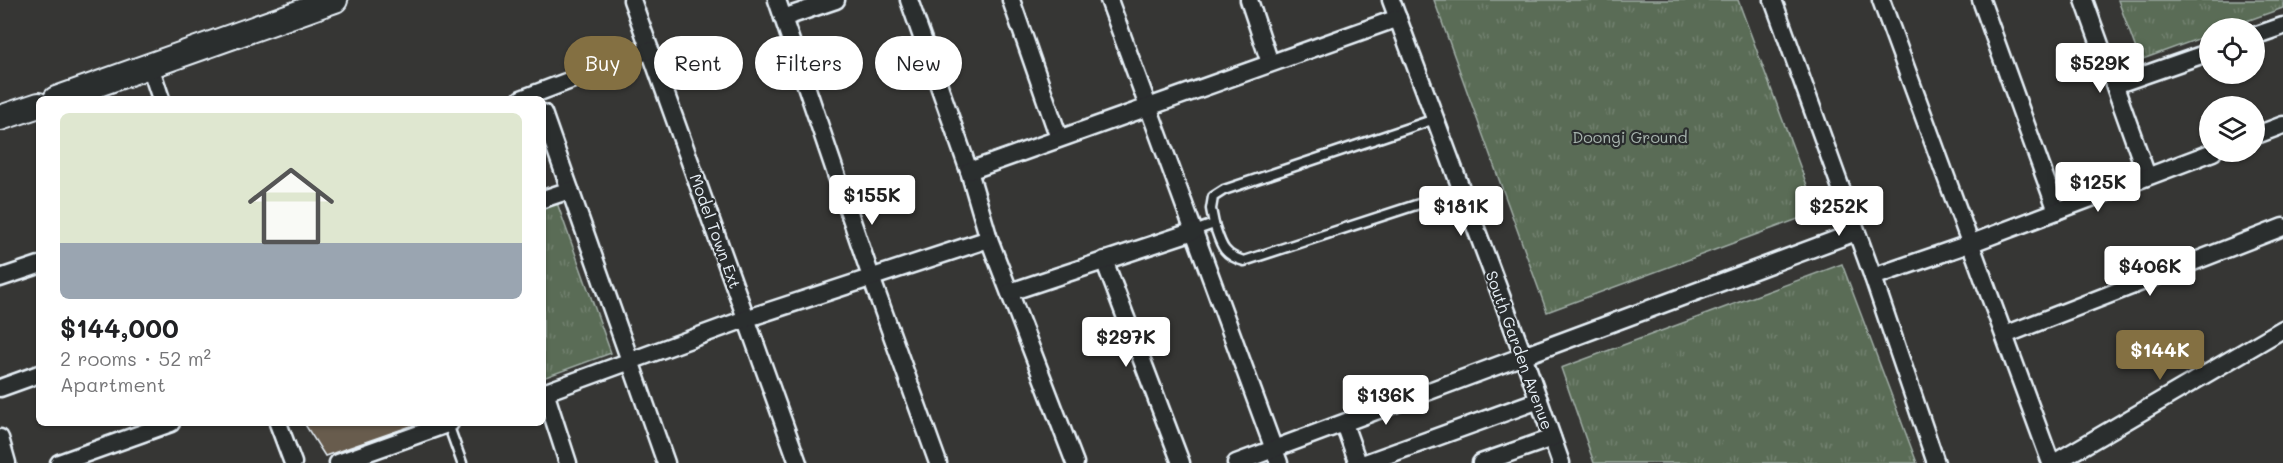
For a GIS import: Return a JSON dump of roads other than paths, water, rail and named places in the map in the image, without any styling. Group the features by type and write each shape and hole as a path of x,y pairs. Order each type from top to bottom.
{"street":[{"path":"65,96 335,0"},
{"name":"Model Town Ext","path":"632,0 748,318 798,463"},
{"path":"777,0 871,277 938,463"},
{"path":"783,18 836,0"},
{"path":"909,0 969,171 989,239 1075,463"},
{"path":"1011,0 1059,138"},
{"path":"1109,0 1277,456"},
{"path":"1249,0 1270,63"},
{"name":"South Garden Avenue","path":"1391,0 1561,463"},
{"path":"1773,0 1873,277 1936,463"},
{"path":"1881,0 2052,463 2283,329"},
{"path":"1981,0 2057,211"},
{"path":"2084,0 2147,176"},
{"path":"969,171 1398,18"},
{"path":"2265,32 2283,26"},
{"path":"535,96 650,50"},
{"path":"2115,85 2199,56"},
{"path":"150,66 160,96"},
{"path":"0,118 36,106"},
{"path":"546,122 666,463"},
{"path":"2265,132 2283,125"},
{"path":"1873,277 1971,243 2199,157"},
{"path":"546,198 570,190"},
{"path":"2005,335 2283,227"},
{"path":"1010,292 1194,231"},
{"path":"1236,463 1277,456 1344,424 1856,232"},
{"path":"546,392 748,318 989,239"},
{"path":"1104,260 1181,463"},
{"path":"0,278 36,266"},
{"path":"0,388 36,375"},
{"path":"546,399 568,463"},
{"path":"1365,463 1539,400"},
{"path":"1344,424 1358,463"},
{"path":"59,463 163,426"},
{"path":"279,426 292,463"},
{"path":"338,463 440,426"},
{"path":"0,438 8,463"},
{"path":"1481,463 1551,438"}],"lane":[{"path":"1435,119 1224,190 1213,197 1210,208 1214,224 1224,250 1232,258 1244,261 1462,190"},
{"path":"1194,231 1214,224"},
{"path":"449,426 462,463"}],"park label":[{"name":"Doongi Ground","path":"1630,136"}]}
